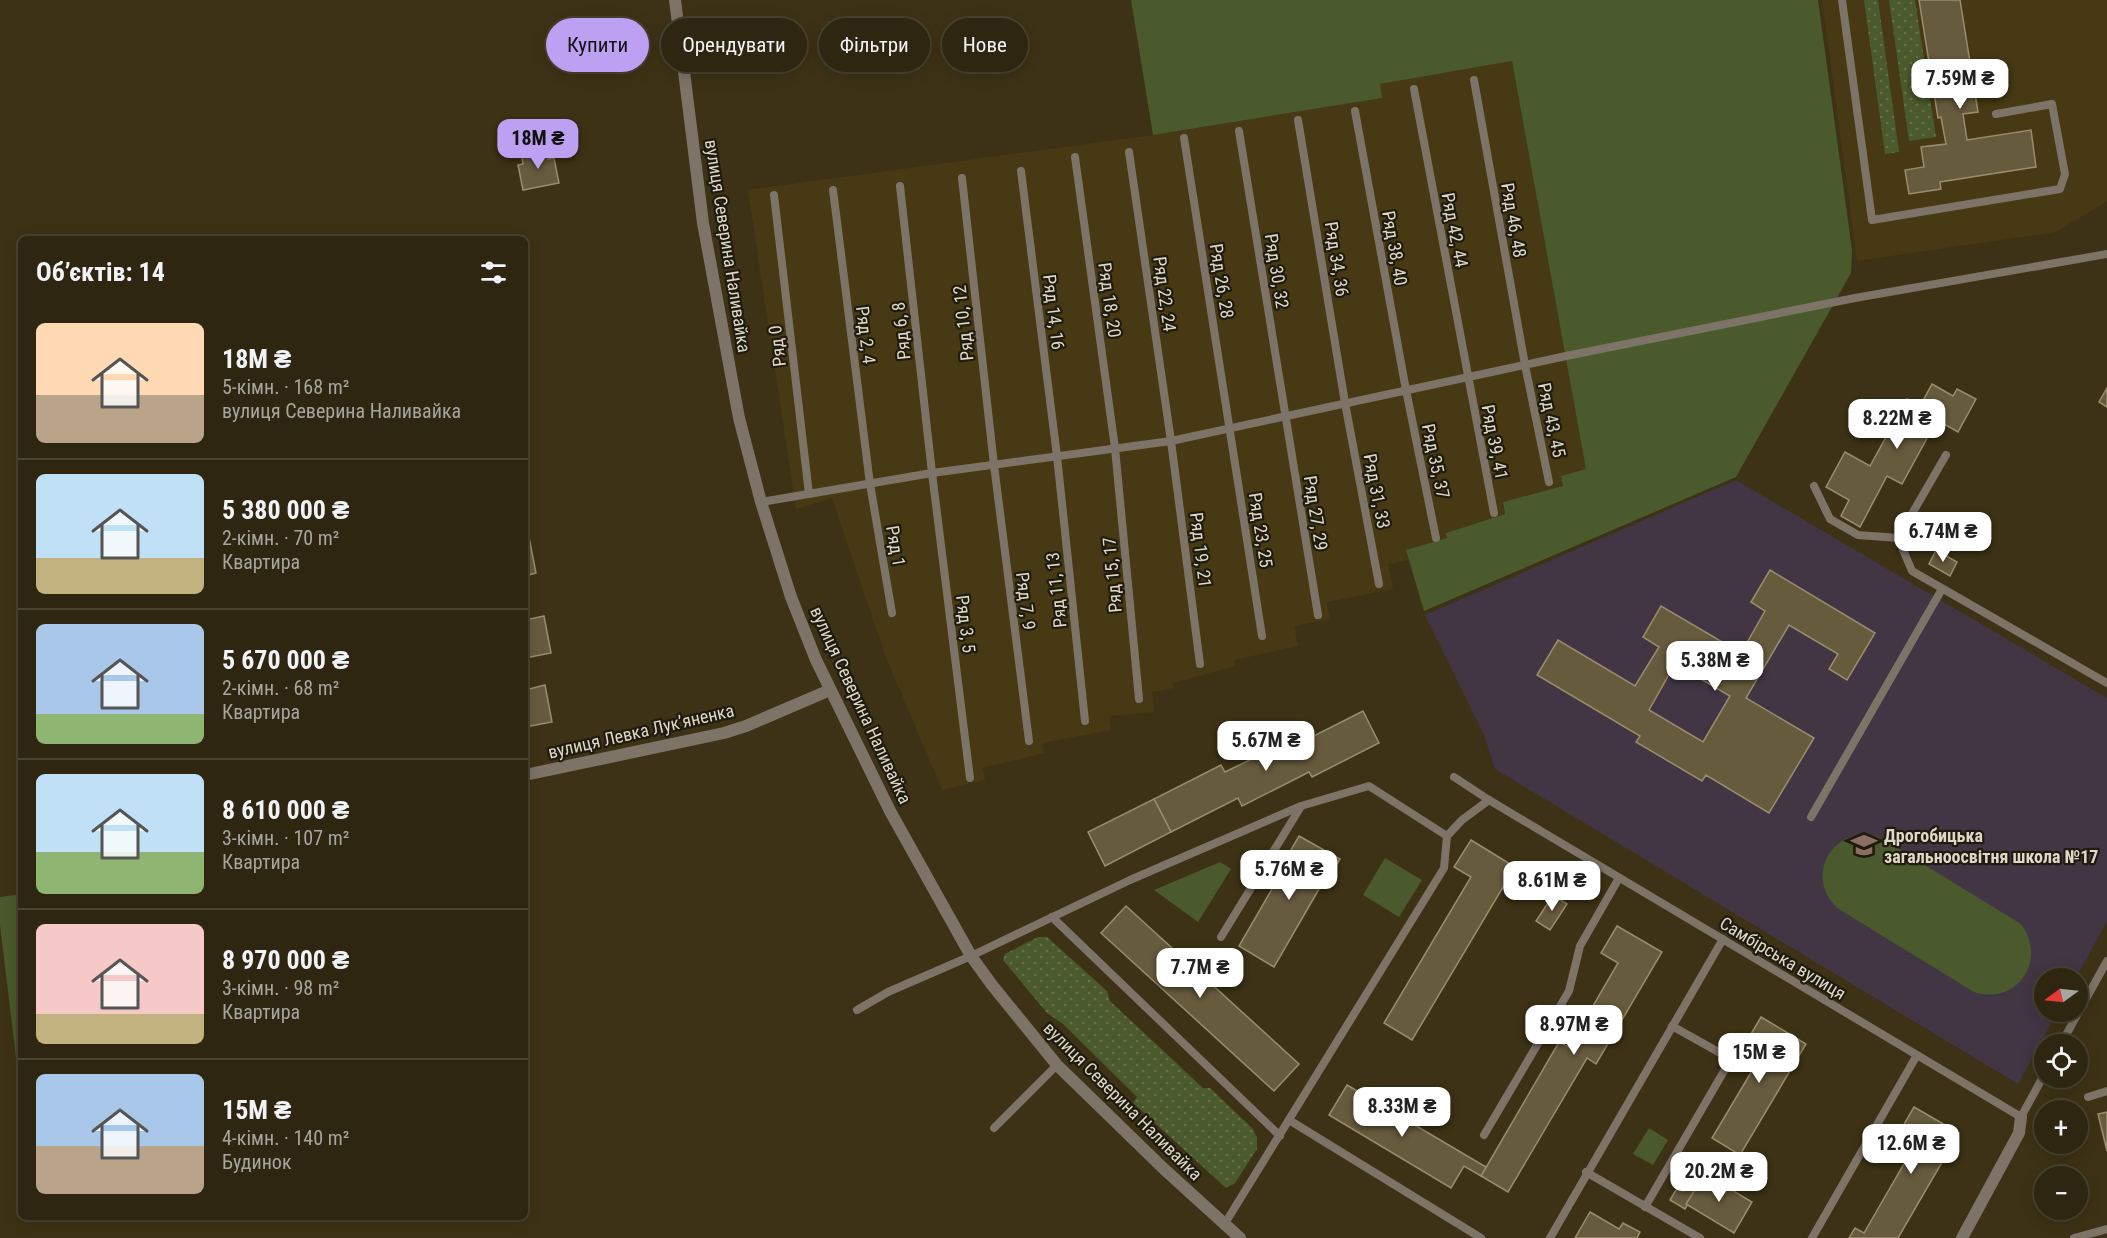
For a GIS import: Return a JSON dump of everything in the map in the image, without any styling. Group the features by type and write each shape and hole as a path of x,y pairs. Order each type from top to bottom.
{"street":[{"name":"вулиця Северина Наливайка","path":"675,0 703,223 739,418 761,502 791,597 830,690 890,811 971,956 1019,1021 1057,1065 1164,1169 1240,1238"},
{"name":"вулиця Левка Лукʼяненка","path":"528,774 724,733 830,690"},
{"path":"1962,1238 2019,1133 2021,1117"}],"lane":[{"path":"1842,0 1872,220 2061,189 2065,174 2052,104 1996,114"},
{"name":"Ряд 46, 48","path":"1474,80 1525,365"},
{"name":"Ряд 42, 44","path":"1414,89 1468,377"},
{"name":"Ряд 38, 40","path":"1355,111 1406,390"},
{"name":"Ряд 34, 36","path":"1298,120 1345,403"},
{"name":"Ряд 30, 32","path":"1239,130 1285,416"},
{"name":"Ряд 26, 28","path":"1184,138 1230,428"},
{"name":"Ряд 22, 24","path":"1129,152 1171,441"},
{"name":"Ряд 18, 20","path":"1075,156 1115,448"},
{"name":"Ряд 14, 16","path":"1021,171 1057,456"},
{"name":"Ряд 10, 12","path":"962,178 994,465"},
{"name":"Ряд 6, 8","path":"900,186 932,473"},
{"name":"Ряд 2, 4","path":"833,190 870,483"},
{"name":"Ряд 0","path":"774,195 809,494"},
{"path":"761,502 932,473 1171,441 1525,365 1855,298 2107,254"},
{"name":"Ряд 43, 45","path":"1525,365 1549,482"},
{"name":"Ряд 39, 41","path":"1468,377 1494,513"},
{"name":"Ряд 35, 37","path":"1406,390 1436,538"},
{"name":"Ряд 31, 33","path":"1345,403 1379,584"},
{"name":"Ряд 27, 29","path":"1285,416 1318,615"},
{"name":"Ряд 23, 25","path":"1230,428 1262,636"},
{"name":"Ряд 19, 21","path":"1171,441 1200,664"},
{"name":"Ряд 15, 17","path":"1115,448 1139,699"},
{"path":"1898,538 1946,455"},
{"name":"Ряд 11, 13","path":"1057,456 1085,721"},
{"name":"Ряд 7, 9","path":"994,465 1029,741"},
{"name":"Ряд 3, 5","path":"932,473 970,778"},
{"name":"Ряд 1","path":"870,483 892,613"},
{"path":"1814,486 1830,519 1858,536 1898,538"},
{"path":"1898,538 1912,571 2107,683"},
{"path":"1811,817 1942,589"},
{"name":"Самбірська вулиця","path":"1454,777 2021,1117"},
{"path":"857,1010 888,992 971,956 1131,880 1301,806 1369,786 1447,836"},
{"path":"1224,1225 1444,868 1447,836 1462,820 1489,800"},
{"path":"1221,938 1301,806"},
{"path":"1484,1135 1569,991 1580,946 1619,878"},
{"path":"1052,917 1280,1136"},
{"path":"1550,1238 1586,1172 1723,939"},
{"path":"2067,1034 2107,961"},
{"path":"1646,1207 1731,1059 1672,1026"},
{"path":"1812,1238 1917,1055"},
{"path":"994,1128 1057,1065"},
{"path":"2021,1117 2037,1088"},
{"path":"2088,1096 2107,1091"},
{"path":"1289,1120 1481,1238"},
{"path":"1586,1172 1701,1238"},
{"path":"2074,1238 2107,1229"}],"shaded area":[{"path":"1822,0 2107,0 2107,201 2056,232 1857,261"},
{"path":"1512,61 1587,469 1561,476 1563,486 1503,502 1505,514 1447,533 1448,538 1407,550 1409,560 1388,564 1393,589 1327,602 1330,619 1294,626 1298,646 1234,660 1235,666 1173,683 1174,688 1152,692 1154,712 1109,716 1111,730 1042,743 1044,753 983,768 985,780 942,790 885,655 832,498 796,509 748,190 1153,135 1381,98 1379,84"},
{"name":"Дрогобицька загальноосвітня школа №17","path":"1736,480 2107,698 2107,921 2081,968 2034,968 2034,1022 2052,1022 2045,1034 2034,1034 2034,1055 2018,1084 1495,769 1484,735 1425,615"}],"green space":[{"path":"1131,0 1818,0 1852,250 1851,273 1736,477 1424,611 1406,550 1447,538 1446,533 1505,514 1503,502 1563,486 1561,476 1586,469 1512,61 1380,84 1382,98 1153,135"},
{"path":"1864,0 1878,0 1899,152 1885,154"},
{"path":"1889,0 1915,0 1936,137 1909,141"},
{"path":"1867,834 1879,837 2021,924 2028,938 2031,952 2024,977 2015,986 2003,992 1989,995 1974,992 1837,908 1823,884 1826,860 1841,842 1853,836"},
{"path":"1385,858 1422,880 1399,917 1363,895"},
{"path":"1220,862 1231,869 1198,922 1154,890"},
{"path":"18,894 18,1074 0,925 0,897"},
{"path":"1038,937 1047,937 1107,991 1110,1001 1203,1088 1210,1088 1253,1129 1257,1138 1257,1149 1235,1183 1226,1188 1133,1103 1137,1097 1063,1024 1047,1013 1003,960 1005,954"},
{"path":"1649,1128 1668,1140 1653,1165 1633,1154"}],"building":[{"path":"1919,0 1960,0 1978,112 1963,114 1967,140 2031,130 2036,167 1940,182 1941,189 1909,194 1905,170 1924,167 1921,147 1946,144 1941,117 1938,118"},
{"path":"546,148 548,159 554,158 559,183 523,190 518,165 523,164 521,153"},
{"path":"1932,384 1953,396 1957,389 1976,399 1958,432 1937,420 1902,484 1887,476 1860,527 1841,516 1849,500 1826,487 1845,452 1870,466 1907,399 1920,406"},
{"path":"2107,388 2107,407 2099,402"},
{"path":"528,537 529,537 536,573 528,575"},
{"path":"1936,550 1957,562 1950,576 1929,564"},
{"path":"1770,570 1875,633 1847,680 1829,669 1838,654 1789,625 1746,698 1814,738 1769,813 1706,775 1702,781 1636,742 1640,736 1537,675 1558,640 1635,686 1659,647 1643,637 1661,606 1741,653 1765,611 1751,602","holes":["1675,664 1730,696 1703,742 1649,710"]},
{"path":"544,616 551,653 528,657 528,619"},
{"path":"545,685 552,722 528,726 528,689"},
{"path":"1363,711 1379,743 1312,777 1309,772 1242,806 1238,798 1171,832 1154,799 1221,765 1225,772 1293,739 1296,745"},
{"path":"1154,799 1171,832 1105,866 1088,832"},
{"path":"1299,836 1340,859 1329,878 1326,877 1274,967 1239,946 1291,856 1288,855"},
{"path":"1471,840 1515,867 1412,1040 1384,1023 1471,877 1454,867"},
{"path":"1553,895 1567,904 1550,930 1536,921"},
{"path":"1126,906 1299,1064 1274,1091 1101,933"},
{"path":"1617,926 1662,952 1596,1064 1587,1058 1508,1192 1481,1176 1559,1042 1569,1047 1618,963 1601,953"},
{"path":"1761,1017 1806,1044 1740,1155 1712,1138 1762,1054 1745,1044"},
{"path":"1347,1085 1486,1167 1481,1176 1464,1166 1451,1188 1329,1115"},
{"path":"1914,1107 1959,1133 1898,1238 1849,1238 1855,1228 1864,1233 1913,1148 1896,1138"},
{"path":"2107,1112 2107,1151 2098,1114"},
{"path":"1693,1161 1708,1170 1685,1209 1670,1200"},
{"path":"1705,1174 1752,1202 1734,1233 1686,1204"},
{"path":"1590,1212 1619,1229 1623,1223 1640,1232 1637,1238 1575,1238"}],"place":[{"name":"Дрогобицька загальноосвітня школа №17","path":"1864,845"}]}
